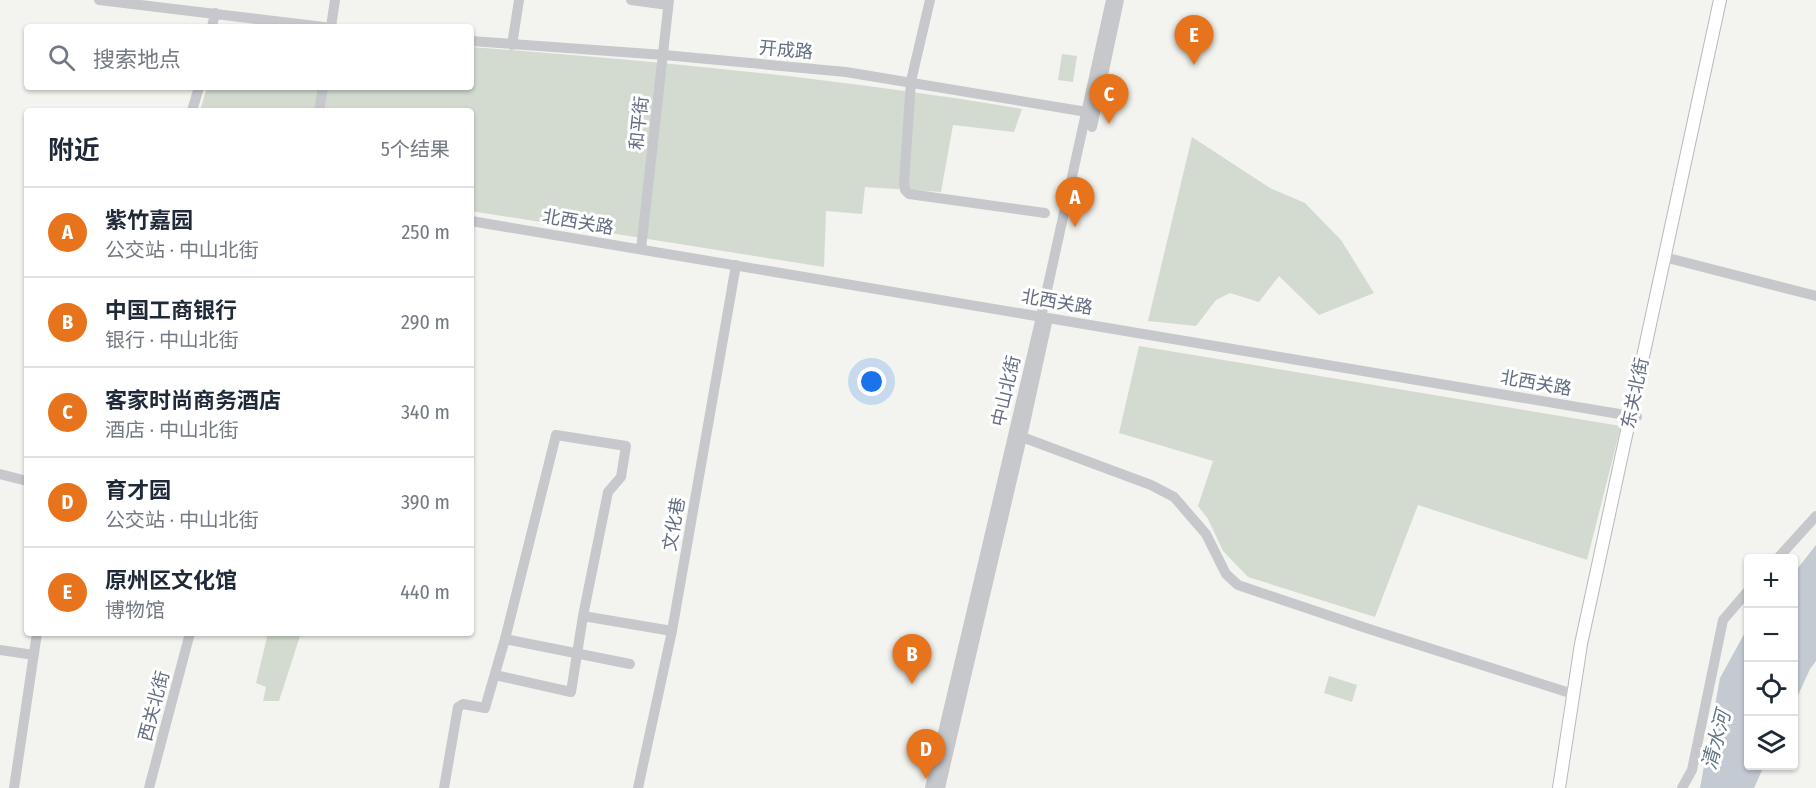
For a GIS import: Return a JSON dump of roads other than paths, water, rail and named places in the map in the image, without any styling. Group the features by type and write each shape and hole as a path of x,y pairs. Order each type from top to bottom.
{"main road":[{"name":"东关北街","path":"1566,788 1588,645 1720,0"},
{"name":"东关北街","path":"1668,258 1728,0"},
{"name":"东关北街","path":"1559,788 1581,644 1634,416"}],"street":[{"path":"99,0 301,24"},
{"path":"332,24 335,0"},
{"path":"512,45 519,0"},
{"path":"632,0 668,2"},
{"path":"930,0 911,81 903,183 905,190 909,194 1045,213"},
{"name":"中山北街","path":"1091,113 1112,0"},
{"name":"中山北街","path":"930,788 1119,0"},
{"name":"和平街","path":"641,249 668,2"},
{"path":"213,24 215,13"},
{"name":"开成路","path":"474,41 663,55 846,72 911,81 1091,113"},
{"path":"193,108 198,90"},
{"path":"320,108 323,90"},
{"name":"北西关路","path":"474,221 1634,416"},
{"path":"1668,258 1816,296"},
{"name":"文化巷","path":"638,788 672,632 736,265"},
{"name":"中山北街","path":"940,788 1022,437 1044,317"},
{"path":"444,788 458,707 463,704 485,708 505,639 556,435 626,446 621,477 608,492 583,616 571,692 495,675"},
{"path":"1022,437 1151,485 1174,497 1206,534 1226,574 1238,585 1573,694"},
{"path":"0,474 24,480"},
{"path":"1782,554 1816,516"},
{"path":"1682,788 1692,770 1723,620 1744,597"},
{"path":"583,616 672,632"},
{"path":"14,788 37,636"},
{"name":"西关北街","path":"149,788 189,636"},
{"path":"505,639 630,664"},
{"path":"0,650 34,655"}],"water":[{"path":"1816,545 1816,661 1798,695 1798,608 1798,568"},
{"name":"清水河","path":"1744,634 1744,770 1762,770 1754,788 1700,788 1720,678"}],"place":[{"name":"原州区文化馆","path":"1194,65"},
{"name":"客家时尚商务酒店","path":"1109,124"},
{"name":"紫竹嘉园","path":"1075,227"},
{"name":"中国工商银行","path":"912,684"},
{"name":"育才园","path":"926,779"}]}
